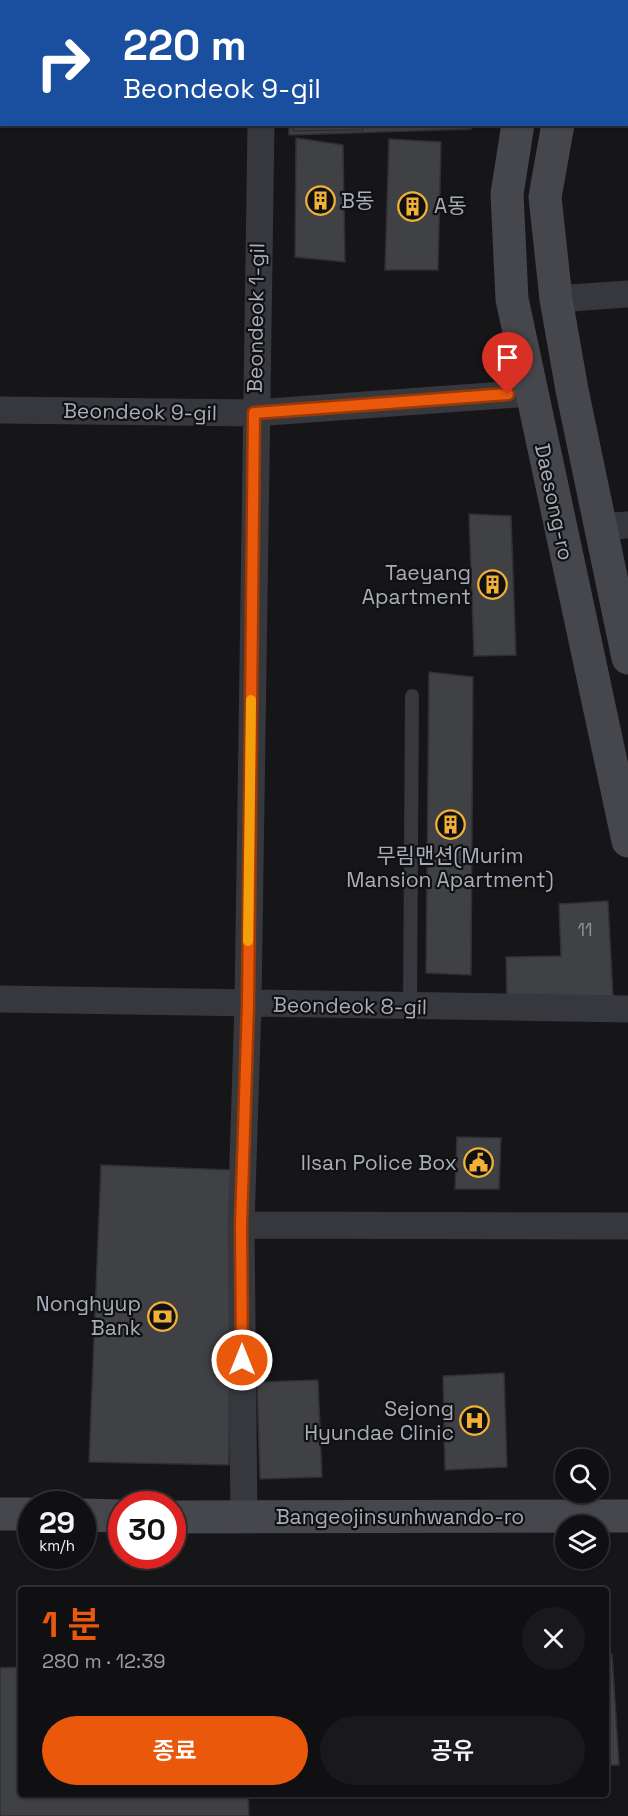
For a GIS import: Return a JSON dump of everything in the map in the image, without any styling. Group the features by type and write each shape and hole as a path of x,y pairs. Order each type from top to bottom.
{"main road":[{"name":"Daesong-ro","path":"518,126 507,194 512,287 531,393 620,754 628,841"},
{"name":"Daesong-ro","path":"558,126 545,197 556,299 614,526 628,658"},
{"path":"0,1514 18,1514"},
{"name":"Bangeojinsunhwando-ro","path":"186,1517 628,1516"}],"street":[{"name":"Beondeok 1-gil","path":"244,1518 241,1225 248,1004 254,413 261,126"},
{"path":"556,299 628,294"},
{"name":"Beondeok 9-gil","path":"0,410 254,413 531,393"},
{"name":"Beondeok 8-gil","path":"0,999 628,1009"},
{"path":"241,1225 628,1226"}],"lane":[{"path":"411,1007 412,696"}],"building":[{"path":"289,126 472,126 471,129 289,135"},
{"path":"293,126 364,126 363,130 293,131"},
{"name":"B동","path":"296,138 343,145 345,262 295,257"},
{"name":"A동","path":"389,139 441,142 438,270 385,270"},
{"name":"Taeyang Apartment","path":"469,514 511,516 516,655 474,656"},
{"name":"무림맨션(Murim Mansion Apartment)","path":"429,672 473,677 471,975 426,973"},
{"path":"608,901 613,997 507,998 506,957 561,956 559,904"},
{"name":"Ilsan Police Box","path":"457,1137 501,1138 499,1189 455,1189"},
{"name":"Nonghyup Bank","path":"101,1165 231,1170 229,1465 89,1462"},
{"name":"Sejong Hyundae Clinic","path":"504,1373 507,1467 445,1470 443,1376"},
{"path":"318,1380 322,1477 260,1479 257,1382"},
{"path":"609,1654 612,1654 619,1765 609,1765"},
{"path":"18,1667 18,1797 248,1797 249,1816 0,1816 0,1668"}],"slow traffic":[{"path":"248,941 251,700"}],"place":[{"name":"B동","path":"320,201"},
{"name":"A동","path":"413,206"},
{"name":"Taeyang Apartment","path":"492,585"},
{"name":"무림맨션(Murim Mansion Apartment)","path":"450,825"},
{"name":"Ilsan Police Box","path":"478,1163"},
{"name":"Nonghyup Bank","path":"162,1316"},
{"name":"Sejong Hyundae Clinic","path":"475,1421"}],"route":[{"path":"242,1360 241,1225 248,1004 254,413 508,394"}]}
